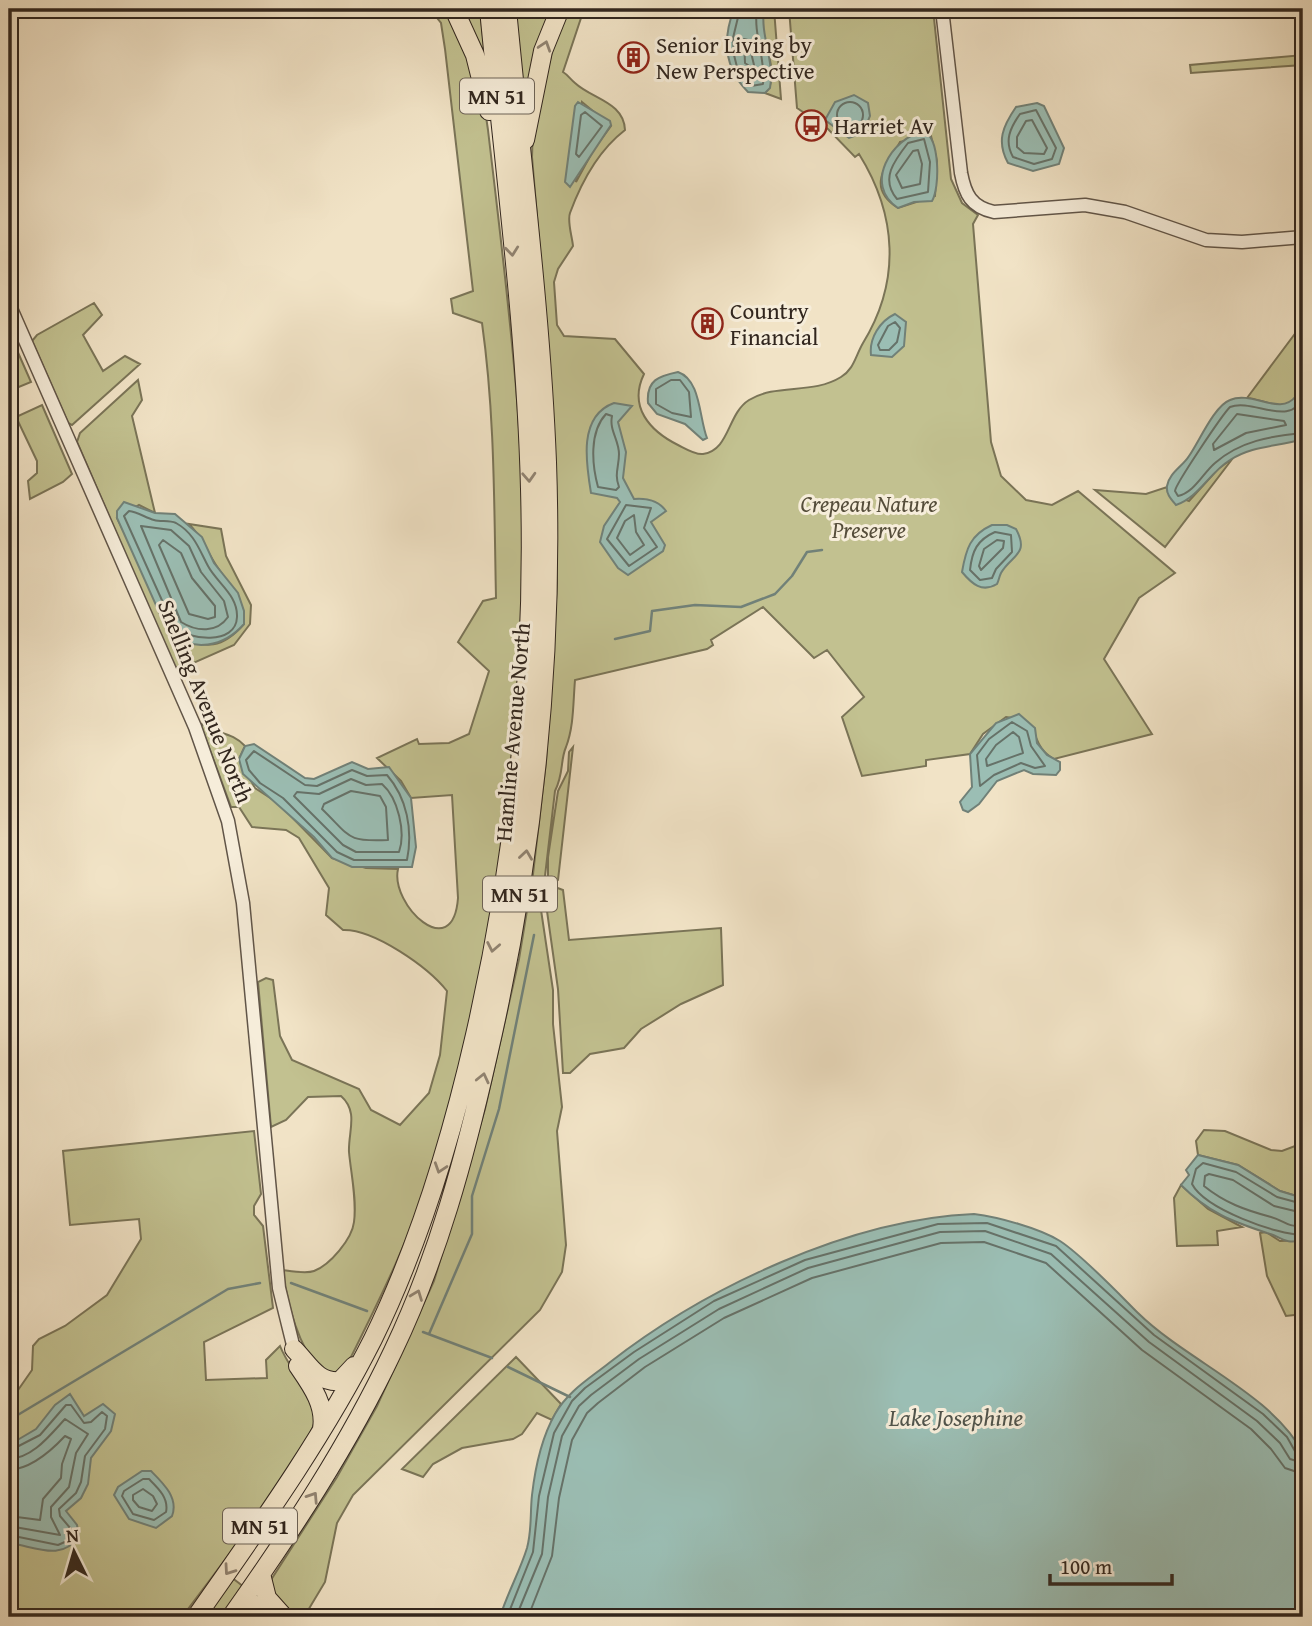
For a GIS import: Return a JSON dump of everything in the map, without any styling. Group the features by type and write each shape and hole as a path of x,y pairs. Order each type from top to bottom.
{"highway":[{"path":"454,9 475,55 505,183"},
{"name":"Hamline Avenue North","path":"321,1432 382,1320 425,1215 462,1090 500,912 520,764 530,625 530,487 524,384 489,9"},
{"name":"Hamline Avenue North","path":"261,1574 351,1435 412,1308 445,1220 462,1162 512,940 535,787 543,704 548,583 545,433 507,9"},
{"path":"521,161 541,61 560,9"},
{"path":"295,1349 317,1376 328,1382 340,1381 351,1372 382,1320"},
{"path":"295,1349 298,1365 320,1402 324,1416 321,1432"},
{"name":"MN 51","path":"196,1617 296,1474 321,1432"},
{"path":"261,1574 267,1598 284,1617"},
{"name":"MN 51","path":"231,1617 261,1574"},
{"path":"245,1597 266,1617"}],"street":[{"path":"942,9 961,173 965,193 975,204 994,212 1065,205 1104,207 1190,236 1223,242 1303,237"},
{"name":"Snelling Avenue North","path":"9,304 195,727 228,821 243,902 279,1288 295,1349"}],"green space":[{"path":"430,9 449,9 484,103 488,130 518,413 523,507 519,697 498,887 481,980 434,1163 406,1239 349,1361 340,1371 322,1375 306,1351 295,1325 282,1270 307,1272 320,1268 333,1257 349,1236 355,1214 349,1152 351,1115 341,1096 308,1097 286,1120 271,1127 258,982 266,978 273,980 280,1036 292,1060 359,1089 371,1110 400,1125 429,1093 440,1055 447,991 427,971 400,951 370,936 343,930 326,915 329,888 299,838 286,830 252,827 239,807 231,807 200,723 235,738 245,746 239,759 255,788 278,803 332,858 366,868 398,869 398,883 403,898 423,922 435,928 445,927 454,917 458,898 452,795 411,798 401,781 377,758 417,739 419,744 449,743 469,734 489,671 458,642 483,601 496,598 493,461 486,357 482,323 453,313 451,299 473,291 445,49 441,23"},
{"path":"457,9 480,9 488,82"},
{"path":"515,9 554,9 524,101"},
{"name":"Crepeau Nature Preserve","path":"563,9 584,9 563,72 582,88 613,107 619,113 625,130 607,147 592,168 570,213 573,246 558,269 554,282 557,325 564,336 615,339 644,374 639,397 644,417 668,439 694,453 703,454 712,451 724,439 736,414 749,400 771,392 818,386 845,374 875,320 884,296 890,248 881,201 859,154 855,157 828,129 797,108 789,9 933,9 951,179 962,203 978,215 973,224 991,442 1001,476 1026,500 1052,505 1078,491 1175,573 1139,598 1104,659 1152,734 1054,759 1040,746 1026,723 1006,717 983,734 970,754 926,760 926,766 862,776 842,717 864,697 827,650 814,658 763,607 711,640 713,645 707,649 575,680 570,731 555,791 541,910 553,990 553,1024 562,1107 557,1131 566,1245 562,1272 540,1310 353,1495 337,1523 325,1582 304,1617 292,1617 273,1597 269,1583 337,1477 377,1406 434,1281 485,1109 519,959 533,874 546,762 557,583 550,371 532,157 533,126","holes":["582,102 611,126 594,149 576,182","931,136 937,161 935,196 898,208 883,192 881,184 885,167 900,142"]},
{"path":"764,9 774,9 781,99 765,93 772,72 762,29"},
{"path":"1303,55 1303,65 1191,73 1190,65"},
{"path":"94,303 102,315 83,335 103,371 125,356 140,364 72,425 68,423 32,341 37,335"},
{"path":"1303,323 1303,353 1296,397 1291,402 1279,405 1247,398"},
{"path":"9,332 31,382 9,391"},
{"path":"138,380 142,400 132,416 155,513 139,505 117,518 177,639 197,644 214,644 228,638 244,624 234,592 189,524 221,529 226,556 251,605 250,624 234,645 180,669 173,665 77,442 80,433"},
{"path":"42,405 72,474 63,482 30,499 28,481 37,473 37,461 16,417"},
{"path":"1233,458 1165,547 1095,490 1146,494 1167,487 1168,493 1189,501 1218,469"},
{"path":"573,747 558,880 548,886 548,857 558,791 568,771 569,752"},
{"path":"555,887 563,890 569,940 721,928 723,985 681,1004 641,1029 624,1048 590,1054 570,1073 563,1073 558,989 546,904 548,893"},
{"path":"1204,1130 1225,1131 1271,1150 1282,1151 1303,1143 1303,1198 1280,1191 1238,1165 1198,1155 1196,1141"},
{"path":"254,1131 261,1194 254,1206 254,1215 263,1226 273,1308 204,1342 206,1380 267,1378 266,1360 280,1346 313,1408 315,1417 311,1431 280,1483 182,1617 9,1617 9,1403 32,1370 33,1346 39,1339 65,1326 107,1295 141,1239 139,1219 70,1225 63,1151"},
{"path":"1181,1185 1208,1209 1242,1227 1217,1231 1218,1245 1177,1246 1174,1198"},
{"path":"1266,1232 1280,1241 1303,1240 1303,1314 1286,1316 1267,1276 1260,1233"},
{"path":"516,1357 561,1404 552,1420 537,1413 522,1434 513,1439 462,1448 433,1464 423,1477 402,1469"},
{"path":"231,1577 244,1587 223,1617 203,1617"}],"water":[{"path":"734,9 764,9 771,78 770,88 765,93 748,92 730,63 727,43"},
{"path":"854,95 868,103 870,116 863,133 849,138 825,120 835,102"},
{"path":"578,102 610,121 611,125 570,187 565,182 575,106"},
{"path":"1037,103 1044,106 1064,148 1059,164 1033,171 1008,163 1002,141 1005,127 1016,107"},
{"path":"924,131 933,143 936,153 935,194 932,201 914,202 898,208 888,198 882,175 892,152 912,135"},
{"path":"895,314 906,322 904,346 892,357 871,355 872,342 877,331"},
{"path":"1303,353 1303,439 1239,455 1223,465 1191,496 1176,505 1167,491 1168,481 1189,456 1218,409 1230,400 1238,398 1274,404 1289,402 1296,396"},
{"path":"678,372 686,376 695,391 707,438 703,440 685,424 657,414 648,403 649,389 655,380"},
{"path":"614,403 632,406 618,422 626,452 623,478 634,499 652,500 666,511 651,522 665,545 663,551 628,575 618,568 600,542 604,526 620,502 617,498 591,493 587,468 590,429 602,409"},
{"path":"124,502 155,513 175,514 202,537 214,563 238,593 244,611 244,624 236,632 218,642 198,645 178,639 168,632 117,518 117,511"},
{"path":"992,525 1007,525 1016,529 1021,544 1020,550 1001,573 997,584 987,588 974,583 962,572 970,544 979,533"},
{"path":"1019,714 1035,728 1037,743 1047,755 1060,762 1060,770 1056,775 1033,774 1024,770 997,781 979,804 968,812 963,810 960,802 972,787 970,754 996,723"},
{"path":"254,744 305,778 314,779 352,762 368,769 389,767 411,798 416,847 412,867 352,867 332,858 314,837 243,774 239,759 245,746"},
{"path":"1198,1155 1238,1165 1280,1191 1303,1198 1303,1240 1287,1241 1242,1224 1221,1215 1191,1195 1181,1185 1189,1175 1186,1170"},
{"name":"Lake Josephine","path":"974,1214 1018,1224 1060,1241 1090,1265 1158,1330 1250,1395 1289,1432 1303,1453 1303,1617 500,1617 527,1548 533,1485 543,1443 555,1414 579,1386 647,1335 689,1309 781,1262 878,1229 927,1219"},
{"path":"70,1394 84,1416 103,1404 115,1414 111,1431 91,1458 88,1484 81,1498 66,1511 77,1525 79,1536 66,1548 50,1551 15,1544 9,1541 9,1445 36,1429 55,1405"},
{"path":"142,1471 151,1471 172,1497 172,1516 156,1528 129,1519 114,1495 118,1487"}],"waterway":[{"path":"615,639 650,631 652,611 695,605 741,607 775,594 792,576 807,552 822,550"},
{"path":"429,1334 472,1234 472,1196 499,1109 534,935"},
{"path":"18,1439 11,1419 228,1289 260,1283"},
{"path":"291,1283 367,1311"},
{"path":"423,1332 492,1358"},
{"path":"508,1367 570,1397"}],"place":[{"name":"Senior Living by New Perspective","path":"633,57"},
{"name":"Harriet Av","path":"811,125"},
{"name":"Country Financial","path":"707,323"}]}
